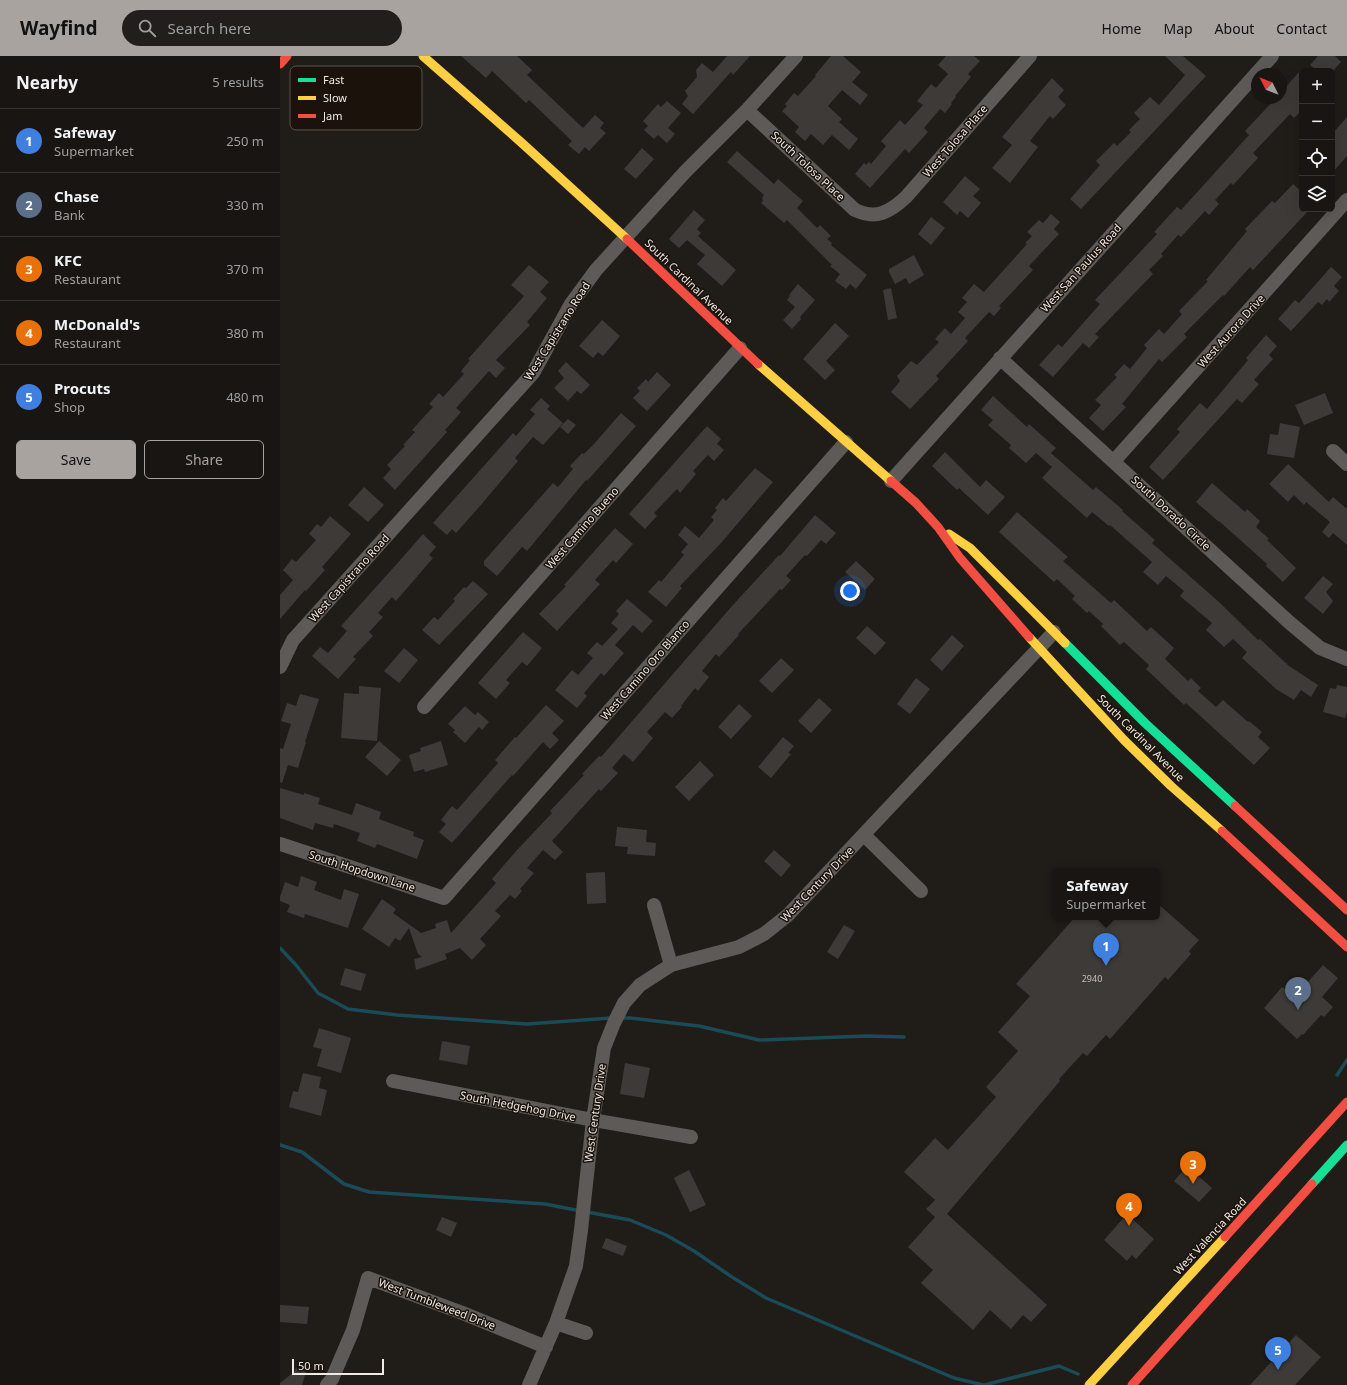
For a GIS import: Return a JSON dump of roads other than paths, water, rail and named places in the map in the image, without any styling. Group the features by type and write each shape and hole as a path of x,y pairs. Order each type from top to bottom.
{"main road":[{"path":"280,64 287,56"},
{"name":"South Cardinal Avenue","path":"423,56 625,237 740,348 916,503 938,527 960,558 1103,718 1160,775 1347,947"},
{"name":"South Cardinal Avenue","path":"938,527 970,548 1145,723 1347,910"},
{"name":"West Valencia Road","path":"1089,1385 1278,1180 1347,1102"},
{"path":"1132,1385 1141,1370 1347,1145"},
{"path":"1118,1352 1128,1360"}],"street":[{"name":"West Capistrano Road","path":"280,667 293,640 533,373 571,304 596,270 685,172 747,110 796,56"},
{"name":"West Tolosa Place","path":"874,214 879,214 889,210 906,197 1030,56"},
{"name":"West San Paulus Road","path":"891,481 1272,56"},
{"name":"South Tolosa Place","path":"747,110 855,210 861,213 874,214"},
{"name":"West Aurora Drive","path":"1114,461 1347,200"},
{"name":"West Camino Bueno","path":"424,707 740,348"},
{"name":"South Dorado Circle","path":"1000,358 1290,623 1320,648 1347,659"},
{"name":"West Camino Oro Blanco","path":"444,898 846,442"},
{"path":"1333,451 1347,464"},
{"name":"West Century Drive","path":"528,1385 556,1323 576,1266 593,1120 604,1048 616,1018 624,1003 640,985 671,965 739,947 764,934 788,916 1054,632"},
{"path":"864,834 921,891"},
{"name":"South Hopdown Lane","path":"280,844 444,898"},
{"path":"654,905 671,965"},
{"name":"South Hedgehog Drive","path":"393,1081 593,1120 691,1137"},
{"name":"West Tumbleweed Drive","path":"327,1385 332,1379 352,1330 368,1278 460,1312 546,1347"},
{"path":"556,1323 586,1333"}],"waterway":[{"path":"280,948 296,965 318,993 348,1009 397,1015 527,1024 611,1018"},
{"path":"620,1018 699,1026 759,1040 867,1036 904,1037"},
{"path":"1337,1075 1347,1060"},
{"path":"280,1145 302,1152 344,1184 369,1192 545,1204 581,1211"},
{"path":"587,1212 630,1220 666,1235 694,1251 766,1298 954,1378 983,1385"},
{"path":"984,1385 1059,1366 1078,1374"}],"place":[{"name":"Safeway","path":"1106,966"},
{"name":"Chase","path":"1298,1010"},
{"name":"KFC","path":"1193,1184"},
{"name":"McDonald's","path":"1129,1226"},
{"name":"Procuts","path":"1278,1370"}]}
